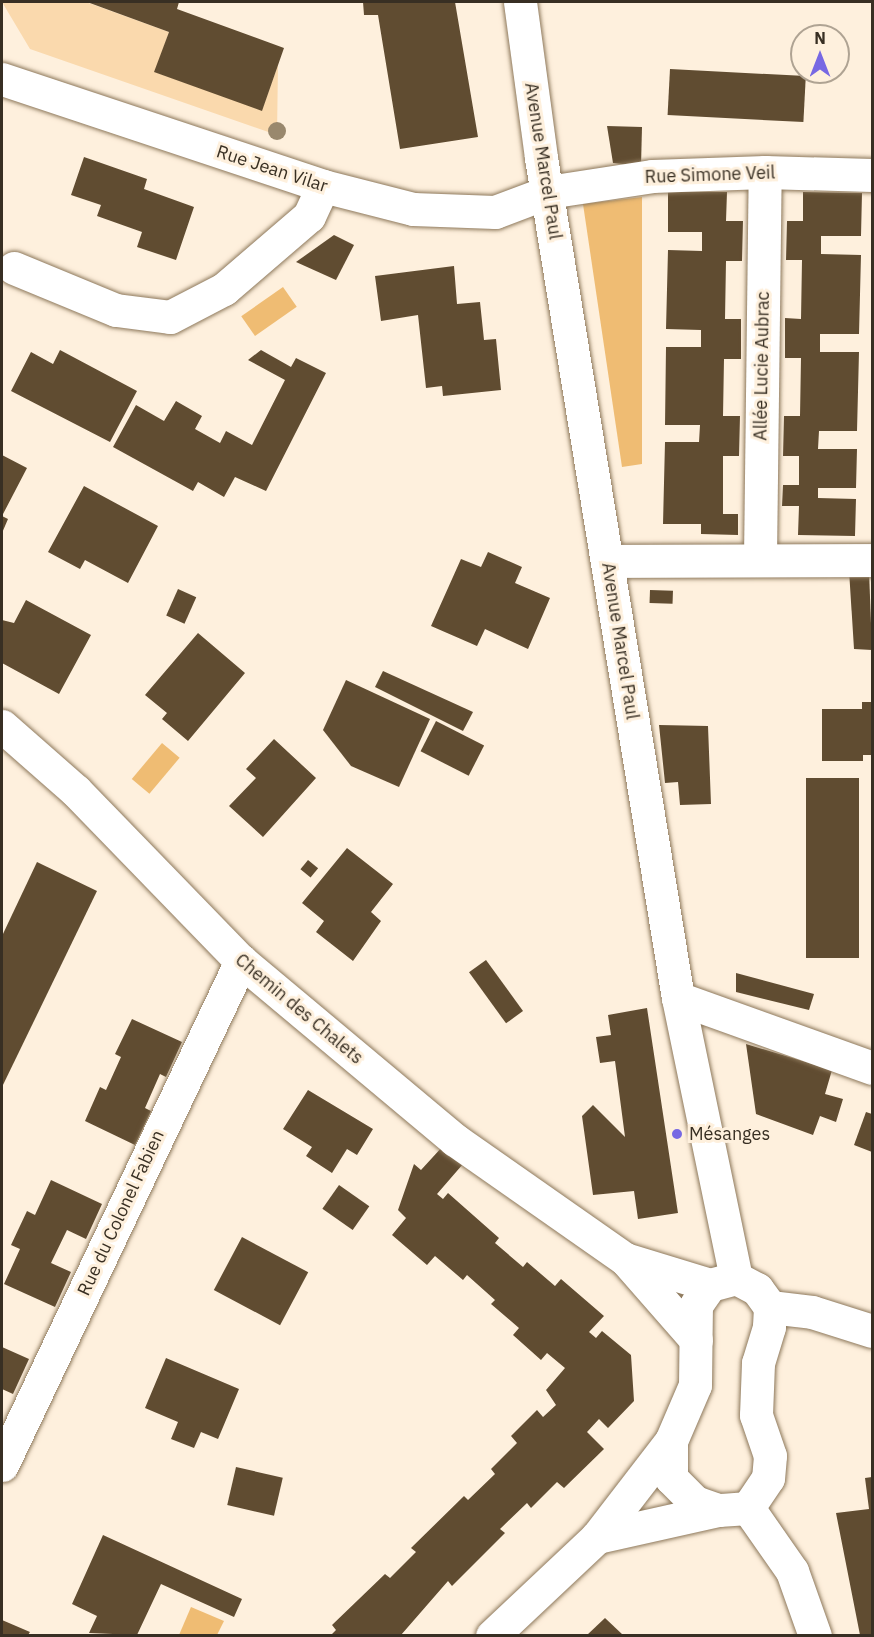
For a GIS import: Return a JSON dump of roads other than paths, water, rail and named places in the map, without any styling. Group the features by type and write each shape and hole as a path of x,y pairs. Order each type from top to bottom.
{"street":[{"name":"Avenue Marcel Paul","path":"520,2 548,192 723,1282"},
{"name":"Rue Jean Vilar","path":"2,79 323,186 413,209 495,212 548,192"},
{"name":"Rue Simone Veil","path":"548,192 652,176 765,172 873,175"},
{"name":"Allée Lucie Aubrac","path":"760,559 765,172"},
{"path":"14,268 116,310 170,317 224,289 309,216 323,186"},
{"path":"607,561 873,560"},
{"name":"Chemin des Chalets","path":"2,726 76,791 241,961 455,1140 625,1259 696,1340"},
{"name":"Rue du Colonel Fabien","path":"2,1465 241,961"},
{"path":"678,998 873,1068"},
{"name":"Chemin des Chalets","path":"625,1259 757,1289 770,1307"},
{"path":"492,1635 597,1538 671,1441 695,1385 696,1305 723,1282"},
{"path":"597,1538 733,1509 768,1478 771,1456 756,1415 758,1363 769,1327 770,1307 812,1312 873,1331"},
{"path":"671,1441 671,1478 695,1502 733,1509 792,1571 815,1635"}],"place":[{"name":"Mésanges","path":"677,1134"}]}
